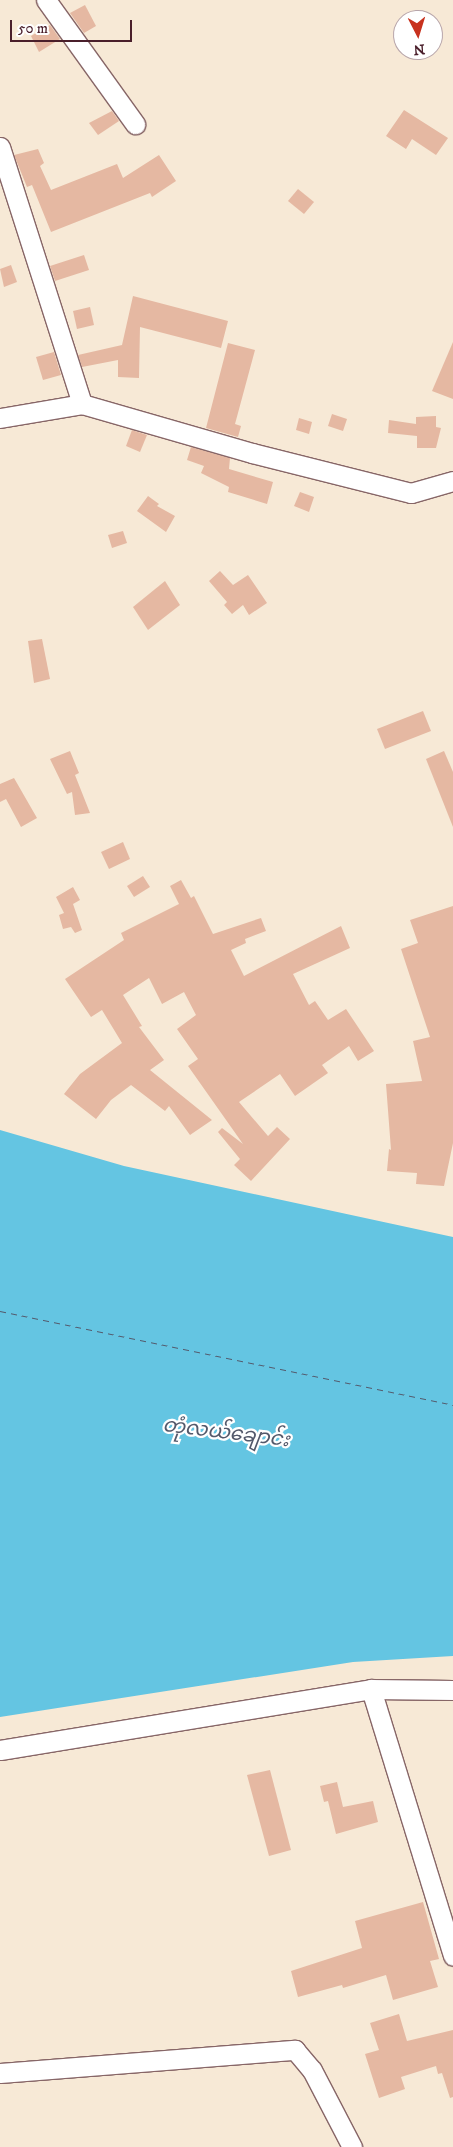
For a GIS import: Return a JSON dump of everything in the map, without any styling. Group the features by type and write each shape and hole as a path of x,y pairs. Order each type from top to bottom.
{"street":[{"path":"46,0 135,124"},
{"path":"0,148 82,404"},
{"path":"0,418 82,404 252,453 411,493 453,481"},
{"path":"0,1750 371,1689 453,1690"},
{"path":"371,1689 453,1956"},
{"path":"0,2072 296,2050 312,2070 352,2147"}],"water":[{"name":"တုံလယ်ချောင်း","path":"0,1130 124,1166 453,1237 453,1656 353,1662 0,1717"}],"building":[{"path":"85,5 96,26 84,33 70,13"},
{"path":"50,25 60,39 39,52 31,36"},
{"path":"404,110 448,138 436,155 412,139 406,149 386,136"},
{"path":"112,111 119,121 98,135 89,123"},
{"path":"38,149 44,163 40,166 51,190 117,164 123,178 159,155 176,181 152,197 150,193 51,232 32,185 27,187 14,155"},
{"path":"298,189 314,202 304,214 288,201"},
{"path":"84,255 89,270 55,281 50,266"},
{"path":"11,265 17,282 4,287 0,269"},
{"path":"133,296 228,321 221,348 140,327 139,378 118,377 118,360 82,367 78,355 122,345"},
{"path":"90,307 94,325 77,329 73,311"},
{"path":"453,342 453,399 432,391"},
{"path":"228,343 255,350 235,424 241,426 238,437 206,428"},
{"path":"54,352 61,375 43,380 36,357"},
{"path":"332,414 347,419 343,431 328,426"},
{"path":"436,416 436,427 441,428 436,448 417,448 417,436 388,433 389,420 416,424 416,417"},
{"path":"299,418 312,422 309,434 296,430"},
{"path":"132,430 147,435 140,452 126,446"},
{"path":"191,447 230,458 229,469 273,482 267,504 228,492 229,487 201,473 204,466 187,460"},
{"path":"300,492 314,497 309,512 294,506"},
{"path":"148,496 159,504 157,506 175,516 166,532 137,511"},
{"path":"123,531 127,543 112,548 108,535"},
{"path":"220,571 233,585 248,575 267,603 249,615 243,605 232,614 224,605 227,602 209,581"},
{"path":"165,581 180,605 148,630 133,607"},
{"path":"42,639 50,679 34,683 28,641"},
{"path":"423,711 431,731 385,749 377,729"},
{"path":"70,751 79,773 75,775 90,813 75,815 72,792 67,794 50,759"},
{"path":"444,751 453,772 453,827 426,759"},
{"path":"14,778 37,818 21,827 6,799 0,802 0,784"},
{"path":"123,842 130,859 109,869 101,852"},
{"path":"143,876 150,887 134,897 127,886"},
{"path":"181,880 191,898 194,896 213,934 261,918 266,931 245,939 246,943 231,950 244,976 341,926 350,948 293,974 309,1005 315,1001 328,1020 346,1009 374,1051 358,1061 349,1046 322,1065 328,1073 295,1096 280,1074 239,1102 268,1136 277,1127 290,1139 251,1181 234,1165 240,1159 218,1132 222,1128 243,1144 188,1066 198,1059 177,1029 196,1015 184,992 162,1004 149,978 123,995 142,1026 139,1027 164,1060 150,1070 212,1120 190,1135 169,1106 165,1111 131,1085 111,1100 96,1119 64,1094 80,1074 122,1043 102,1010 91,1017 65,979 124,940 121,933 179,904 170,886"},
{"path":"73,887 80,900 73,904 82,930 75,933 71,927 63,929 59,915 64,913 56,897"},
{"path":"453,906 453,1143 444,1186 416,1184 417,1173 387,1171 389,1149 391,1150 386,1084 422,1081 413,1041 430,1037 401,949 418,943 410,920"},
{"path":"270,1770 291,1850 269,1856 247,1775"},
{"path":"337,1782 343,1807 373,1801 378,1822 336,1834 328,1801 324,1802 320,1786"},
{"path":"423,1902 439,1959 430,1961 438,1987 393,2000 386,1975 343,1988 342,1985 298,1997 291,1971 362,1948 355,1921"},
{"path":"399,2014 407,2041 453,2030 453,2097 450,2098 442,2073 438,2074 436,2066 401,2077 405,2089 379,2098 365,2054 379,2050 370,2023"}],"ferry route":[{"path":"0,1311 453,1405"}]}
